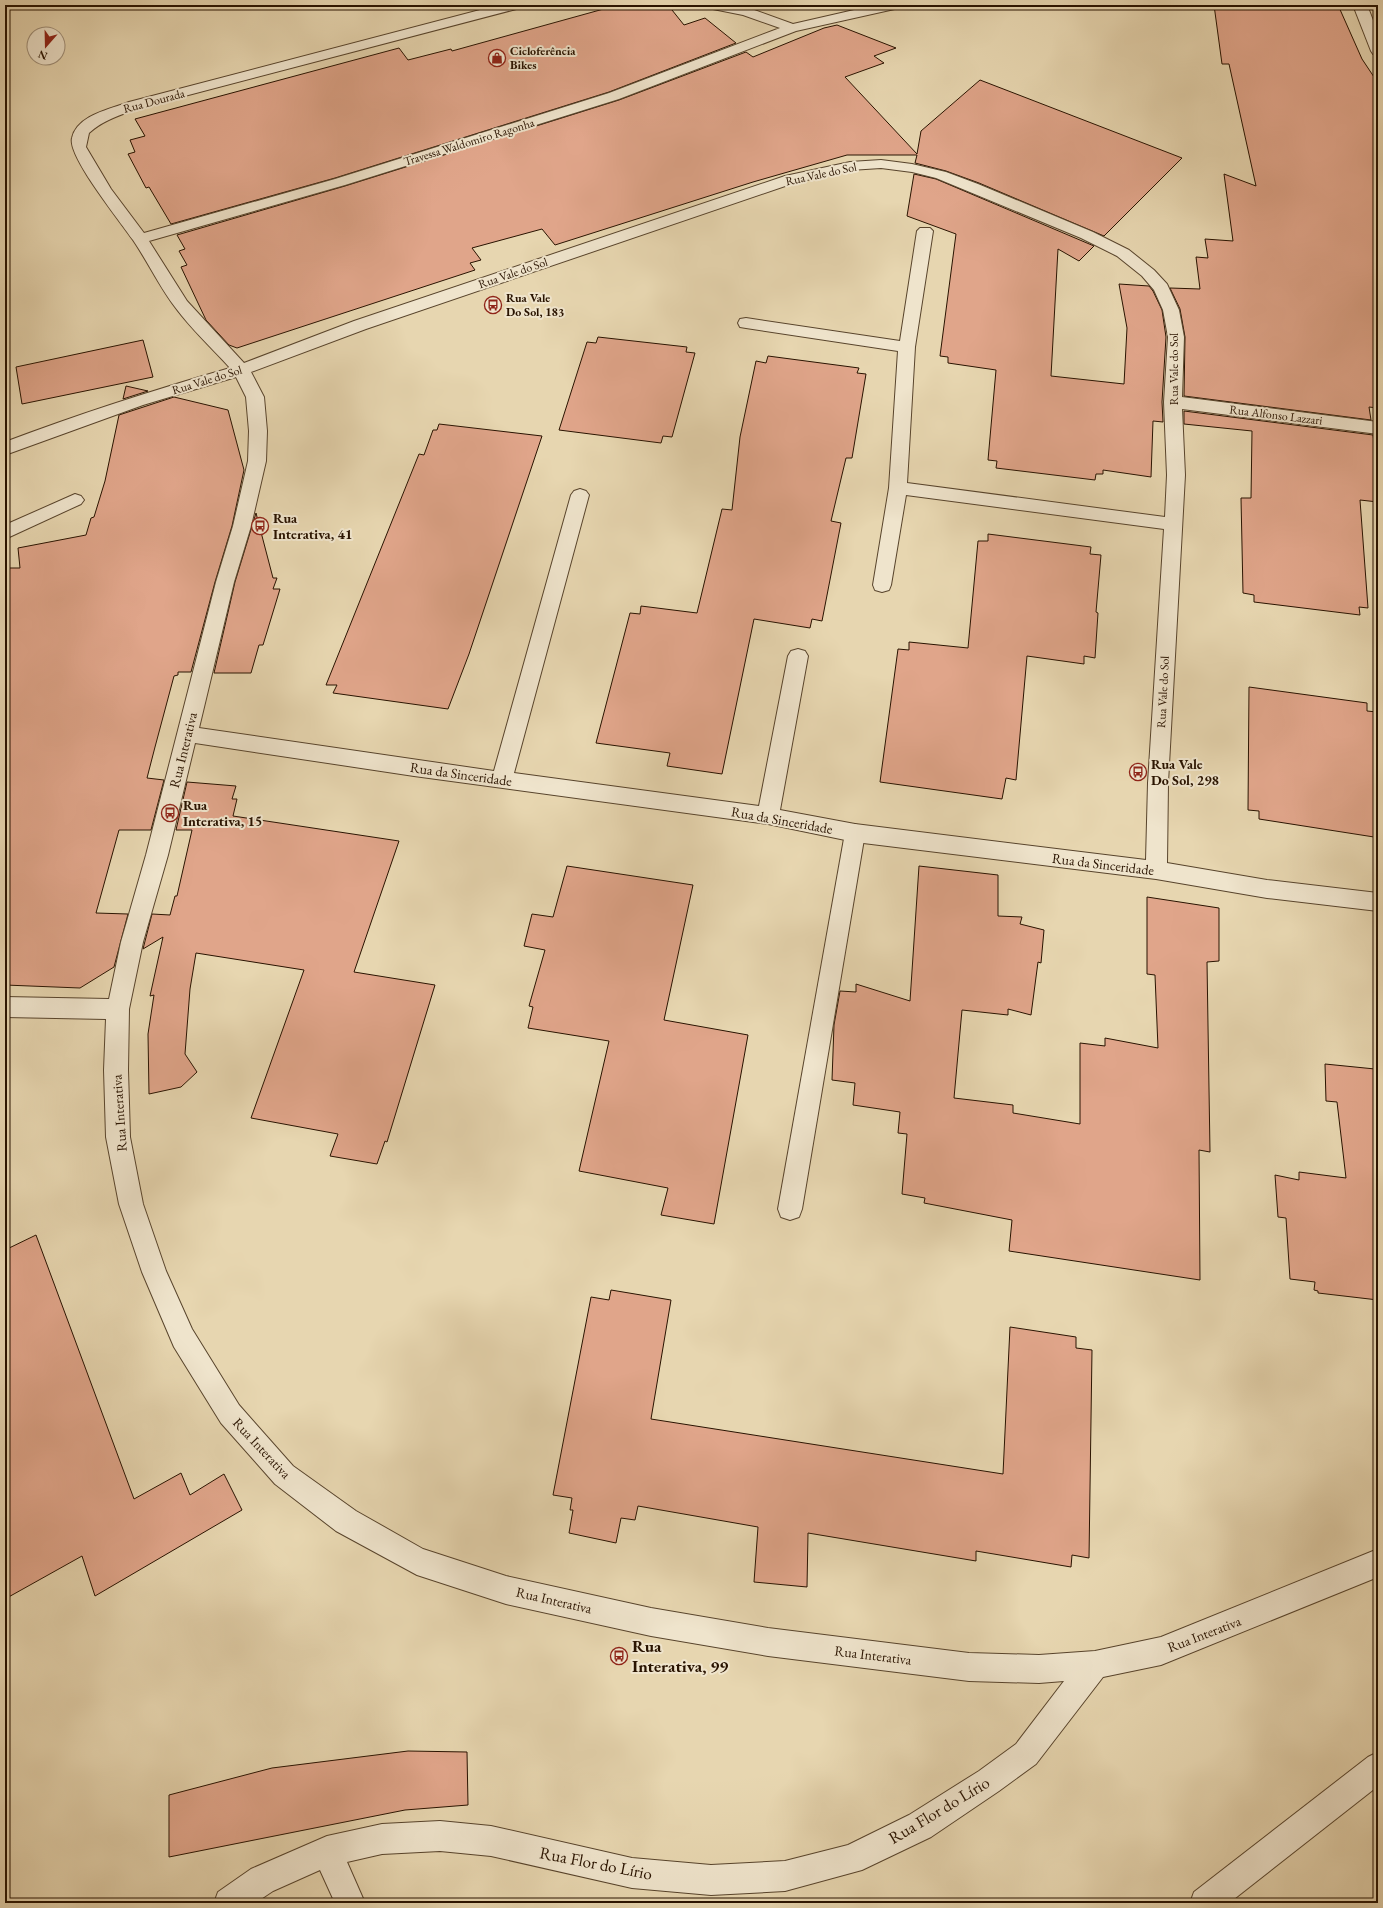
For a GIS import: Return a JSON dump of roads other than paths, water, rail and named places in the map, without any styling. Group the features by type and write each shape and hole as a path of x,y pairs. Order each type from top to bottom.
{"street":[{"name":"Rua Dourada","path":"241,370 181,304 140,239 104,190 79,147 79,138 82,132 90,124 101,117 134,105 515,5"},
{"path":"713,5 746,11 770,18 792,28 894,5"},
{"path":"1360,5 1378,51"},
{"name":"Travessa Waldomiro Ragonha","path":"140,239 340,182 600,101 792,28"},
{"name":"Rua Vale do Sol","path":"5,449 69,424 137,401 241,370 360,324 790,179 850,166 881,164 919,170 973,187 1087,235 1123,253 1148,272 1161,288 1171,310 1176,336 1173,402 1176,475 1158,783 1156,870"},
{"path":"882,584 898,488 907,347 925,231"},
{"path":"746,323 907,347"},
{"name":"Rua Interativa","path":"241,370 255,397 258,431 257,461 242,526 224,582 157,855 132,942 118,1009 116,1070 118,1137 131,1204 154,1272 183,1338 235,1420 284,1475 346,1521 417,1561 506,1590 651,1622 768,1642 969,1667 1039,1669 1095,1665 1161,1651 1378,1563"},
{"name":"Rua Alfonso Lazzari","path":"1173,402 1378,428"},
{"path":"898,488 1172,524"},
{"path":"502,780 580,495"},
{"path":"5,533 75,500"},
{"path":"768,816 798,656"},
{"name":"Rua da Sinceridade","path":"187,734 502,780 768,816 855,833 1156,870 1267,889 1378,902"},
{"path":"790,1210 855,833"},
{"path":"5,1007 118,1009"},
{"name":"Rua Flor do Lírio","path":"229,1903 262,1880 328,1851 382,1839 440,1836 491,1841 632,1873 711,1880 785,1876 851,1859 920,1826 989,1781 1026,1754 1095,1665"},
{"path":"1205,1903 1378,1767"},
{"path":"328,1851 350,1903"}],"place":[{"name":"Cicloferência Bikes","path":"497,58"},
{"name":"Rua Vale Do Sol, 183","path":"493,305"},
{"name":"Rua Interativa, 41","path":"260,526"},
{"name":"Rua Vale Do Sol, 298","path":"1138,772"},
{"name":"Rua Interativa, 15","path":"170,813"},
{"name":"Rua Interativa, 99","path":"619,1656"}]}
